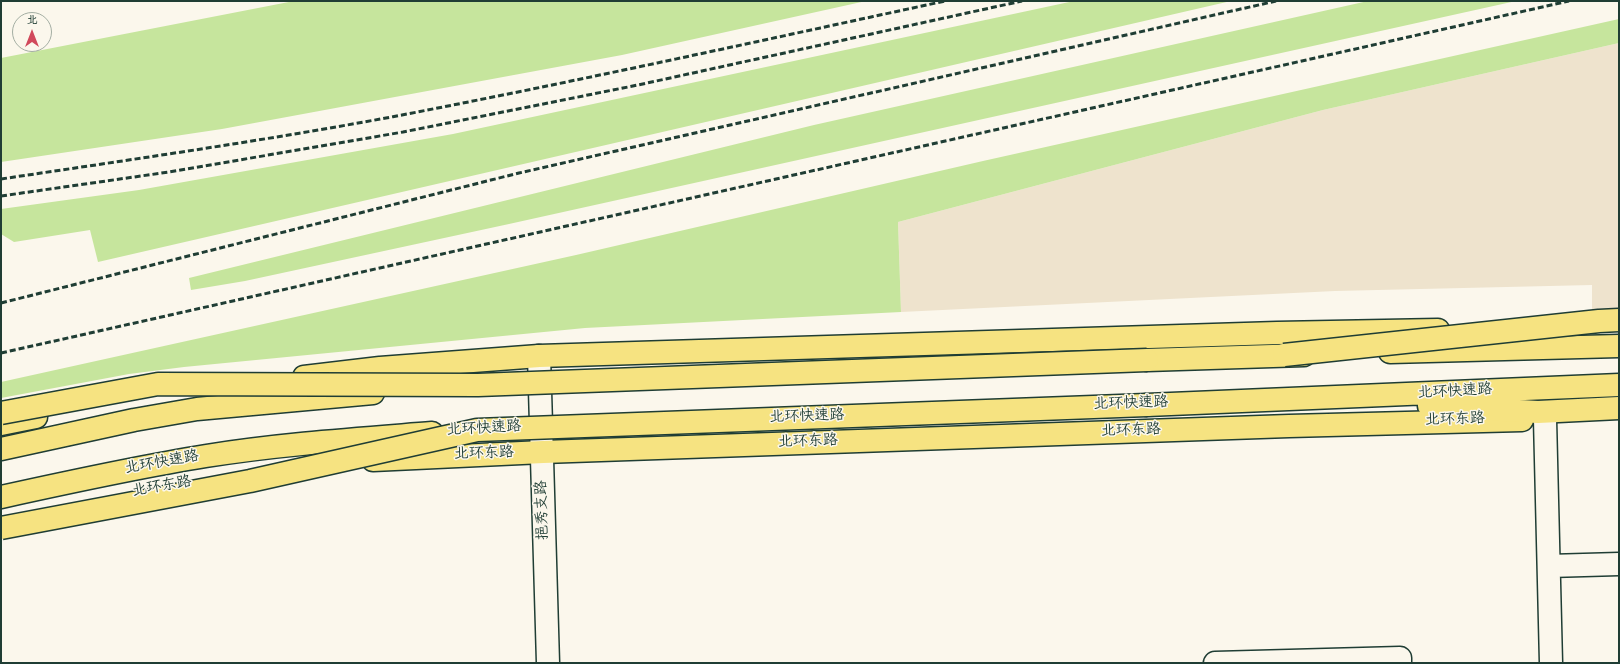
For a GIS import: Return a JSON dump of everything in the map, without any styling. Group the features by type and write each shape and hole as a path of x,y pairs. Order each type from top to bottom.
{"main road":[{"path":"1284,355 1619,320"},
{"path":"1,424 137,397 380,368 539,356 1277,333 1619,327"},
{"path":"1,413 158,384 478,384 1284,355 1619,346"},
{"path":"1,449 134,420 197,410 478,384"},
{"name":"北环快速路","path":"1,497 139,467 207,455 376,437 477,430 1296,400 1619,385"},
{"path":"1296,400 1538,412 1619,408"},
{"name":"北环东路","path":"1,518 146,491 299,466 404,458 1289,426 1619,417"},
{"path":"1,528 250,481 477,430"}],"street":[{"name":"挹秀支路","path":"539,356 548,663"},
{"path":"1545,419 1551,663"},
{"path":"1549,566 1619,564"},
{"path":"1215,663 1400,658 1400,663"}],"shaded area":[{"path":"1619,43 1619,310 1592,311 1592,285 1335,291 901,312 898,222 1323,110"}],"green space":[{"path":"294,1 866,1 622,55 222,129 1,162 1,58 32,52 52,52 52,48"},
{"path":"1074,1 1231,1 98,262 90,230 14,242 1,234 1,209 139,190 453,134"},
{"path":"1368,1 1516,1 509,224 245,281 191,290 189,278 814,125"},
{"path":"1619,19 1619,43 1323,110 898,222 901,312 585,328 184,367 129,374 1,398 1,382 576,255 983,161"}],"railway":[{"path":"1,179 152,157 402,115 606,74 945,1"},
{"path":"1,196 169,172 403,132 638,85 1022,1"},
{"path":"1,303 519,173 1276,1"},
{"path":"1,353 1569,1"}]}
